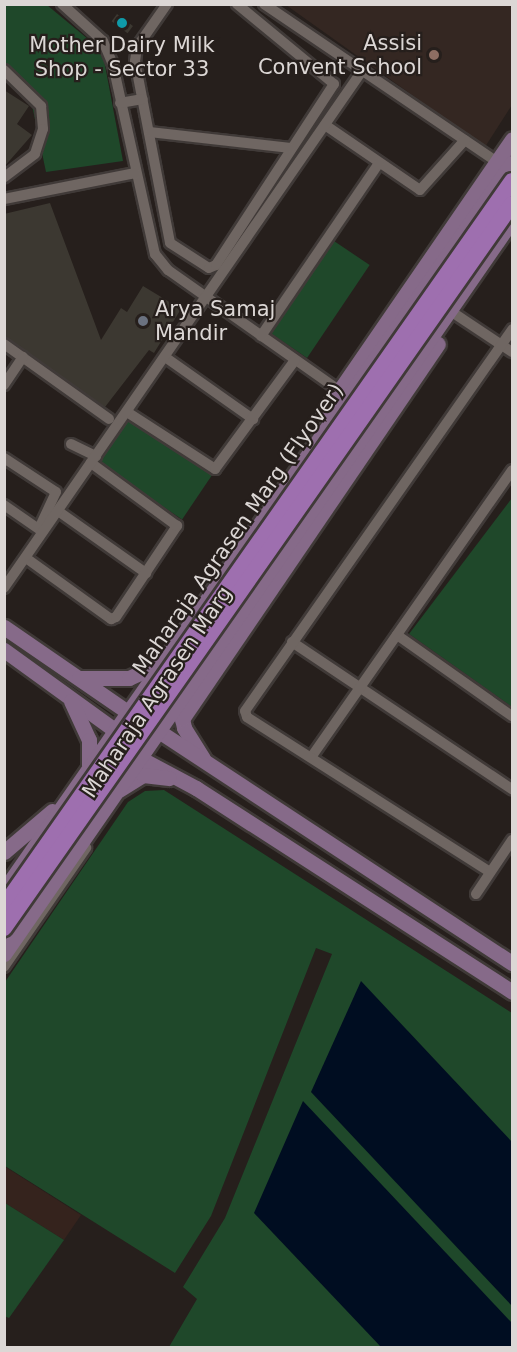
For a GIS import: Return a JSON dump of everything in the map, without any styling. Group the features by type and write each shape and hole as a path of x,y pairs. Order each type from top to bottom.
{"main road":[{"name":"Maharaja Agrasen Marg (Flyover)","path":"4,906 507,169"},
{"name":"Maharaja Agrasen Marg (Flyover)","path":"4,928 513,204"}],"street":[{"path":"62,4 103,40 155,254 168,270 344,394"},
{"path":"167,4 134,53 170,243 201,267 216,265 290,148 334,84 237,4"},
{"path":"264,4 507,169"},
{"path":"4,70 41,106 43,129 34,154 7,173"},
{"path":"41,530 58,511 94,460 362,71"},
{"path":"120,103 143,99"},
{"path":"325,125 420,190 465,140"},
{"path":"150,132 290,148"},
{"path":"143,674 507,169 513,139"},
{"path":"261,336 380,163"},
{"name":"Maharaja Agrasen Marg","path":"4,890 113,729 265,515 344,394 507,169"},
{"path":"4,199 135,173"},
{"name":"Maharaja Agrasen Marg","path":"4,954 293,532 453,313 494,246 513,220"},
{"path":"467,227 494,246"},
{"path":"182,718 453,313 513,235"},
{"path":"453,313 513,351"},
{"path":"490,872 312,756 247,717 246,711 292,642 513,329"},
{"path":"4,344 109,419"},
{"path":"4,385 23,357"},
{"path":"165,357 253,419"},
{"path":"127,412 214,469 295,360"},
{"path":"26,558 111,619 146,573 177,526 71,444"},
{"path":"4,458 56,492 41,530 26,558 4,588"},
{"path":"312,756 513,470"},
{"path":"4,505 41,530"},
{"path":"58,511 146,573"},
{"path":"265,515 293,532"},
{"path":"4,627 126,711"},
{"path":"397,635 513,716"},
{"path":"292,642 362,685 513,789"},
{"path":"4,650 113,729"},
{"path":"76,677 107,680 143,674 160,664"},
{"path":"187,684 179,708 182,718 209,766"},
{"path":"68,695 89,740 88,765"},
{"path":"157,730 513,963"},
{"path":"138,757 188,784 513,992"},
{"path":"112,795 143,776 188,784"},
{"path":"4,852 66,800"},
{"path":"4,967 95,836 99,815"},
{"path":"476,894 513,840"}],"shaded area":[{"name":"Assisi Convent School","path":"286,5 512,5 512,105 485,147"},
{"path":"4,1166 81,1215 64,1240 5,1203"}],"green space":[{"path":"4,5 47,5 94,44 104,60 123,161 46,172 29,91 5,64"},
{"path":"334,241 370,265 307,358 271,334"},
{"path":"128,419 212,475 182,519 98,463"},
{"path":"512,498 512,707 409,634"},
{"path":"164,790 512,1013 512,1347 169,1347 197,1299 183,1287 225,1218 332,954 316,948 211,1216 175,1273 5,1166 5,982 128,802 145,791"},
{"path":"5,1203 64,1240 9,1318 4,1316"}],"water":[{"path":"361,981 512,1142 512,1306 311,1092"},
{"path":"303,1101 512,1323 512,1347 381,1347 254,1213"}],"building":[{"name":"Mother Dairy Milk Shop - Sector 33","path":"117,14 133,26 128,33 112,21"},
{"path":"4,90 29,106 17,124 32,135 4,167"},
{"path":"50,203 101,340 121,308 127,312 143,286 181,309 154,353 149,350 105,407 4,337 4,214"}],"place":[{"name":"Mother Dairy Milk Shop - Sector 33","path":"122,23"},
{"name":"Assisi Convent School","path":"434,55"},
{"name":"Arya Samaj Mandir","path":"143,321"}]}
